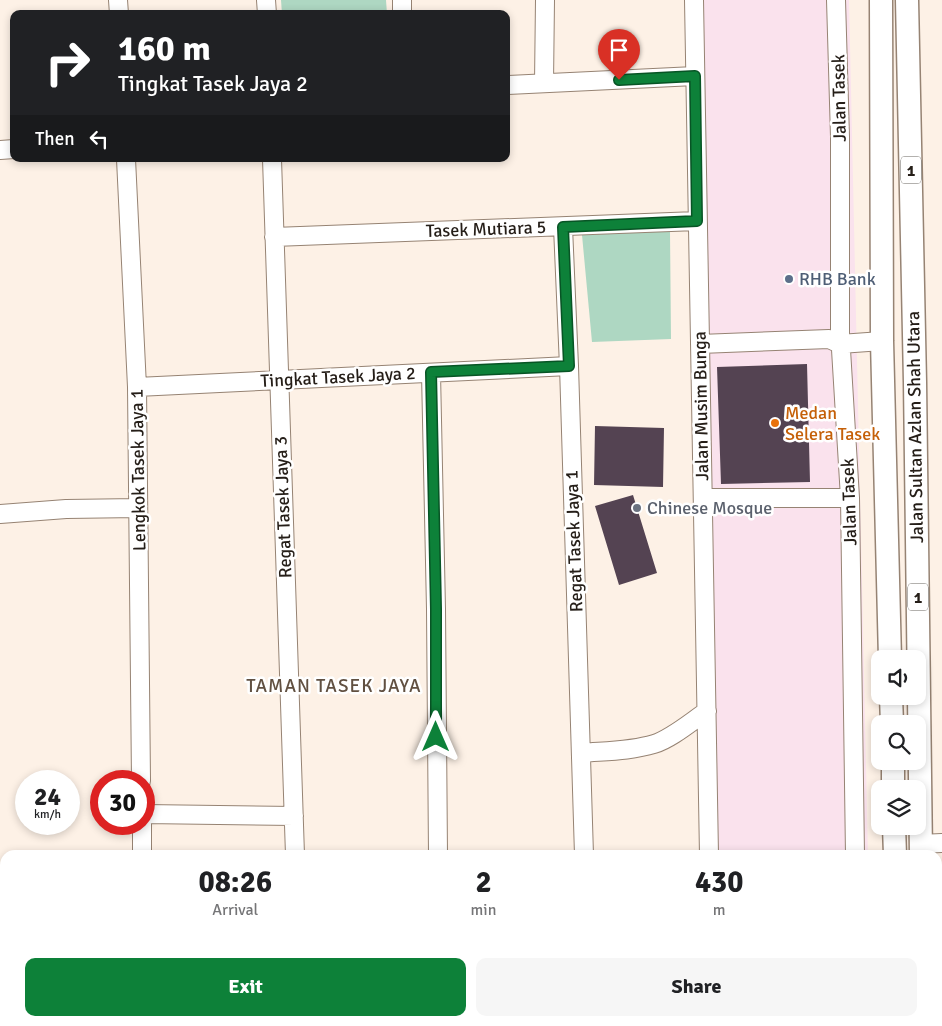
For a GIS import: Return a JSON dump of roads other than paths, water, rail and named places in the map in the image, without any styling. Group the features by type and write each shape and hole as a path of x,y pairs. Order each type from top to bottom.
{"main road":[{"name":"Jalan Sultan Azlan Shah Utara","path":"881,0 890,650"},
{"name":"Jalan Sultan Azlan Shah Utara","path":"907,0 928,847"},
{"path":"913,254 905,263 901,324 885,334 907,353 910,371 915,382"},
{"path":"894,835 895,850"}],"street":[{"path":"544,83 545,0"},
{"name":"Jalan Musim Bunga","path":"694,0 709,850"},
{"name":"Jalan Tasek","path":"836,0 840,137 836,338 850,498 855,850"},
{"path":"510,84 695,76"},
{"name":"Lengkok Tasek Jaya 1","path":"126,162 137,386 141,770"},
{"name":"Regat Tasek Jaya 3","path":"272,162 295,850"},
{"name":"Tasek Mutiara 5","path":"274,237 697,221"},
{"name":"Regat Tasek Jaya 1","path":"563,227 584,850"},
{"path":"700,344 885,334"},
{"name":"Tingkat Tasek Jaya 2","path":"137,386 569,366"},
{"path":"431,372 436,609 438,850"},
{"path":"703,498 850,498"},
{"path":"0,514 66,509 138,508"},
{"path":"582,753 622,750 655,744 707,711"},
{"path":"155,814 294,816"},
{"path":"142,835 142,850"}],"place":[{"name":"RHB Bank","path":"789,279"},
{"name":"Medan Selera Tasek","path":"775,423"},
{"name":"Chinese Mosque","path":"637,508"}],"district":[{"name":"TAMAN TASEK JAYA","path":"334,685"}]}
